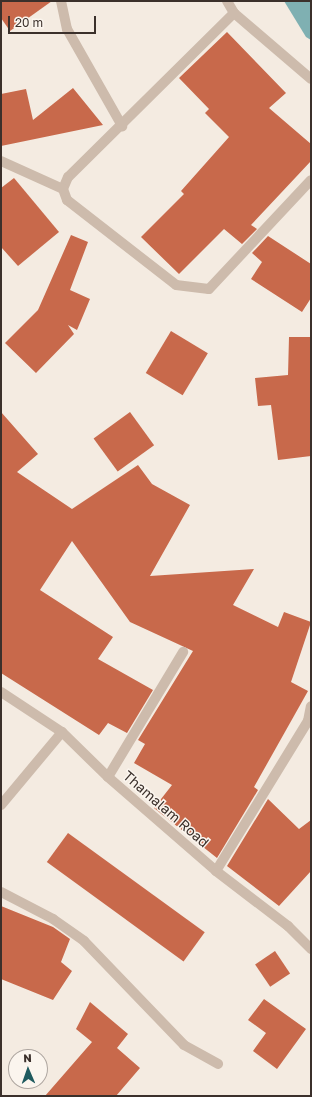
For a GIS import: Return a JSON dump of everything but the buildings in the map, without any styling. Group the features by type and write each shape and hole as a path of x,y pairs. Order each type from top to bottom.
{"street":[{"path":"61,1 67,30 122,126"},
{"path":"227,1 234,14 311,79"},
{"path":"234,14 122,126 68,177 63,189 67,200 176,285 209,289 311,180"},
{"path":"1,161 63,189"},
{"path":"108,777 183,652"},
{"name":"Thamalam Road","path":"1,692 62,732 108,777 216,871 288,926 311,949"},
{"path":"216,871 308,721 311,706"},
{"path":"1,805 62,732"},
{"path":"1,892 52,919 84,942 184,1045 218,1064"}],"water":[{"path":"284,1 311,1 311,40 306,37"}]}
